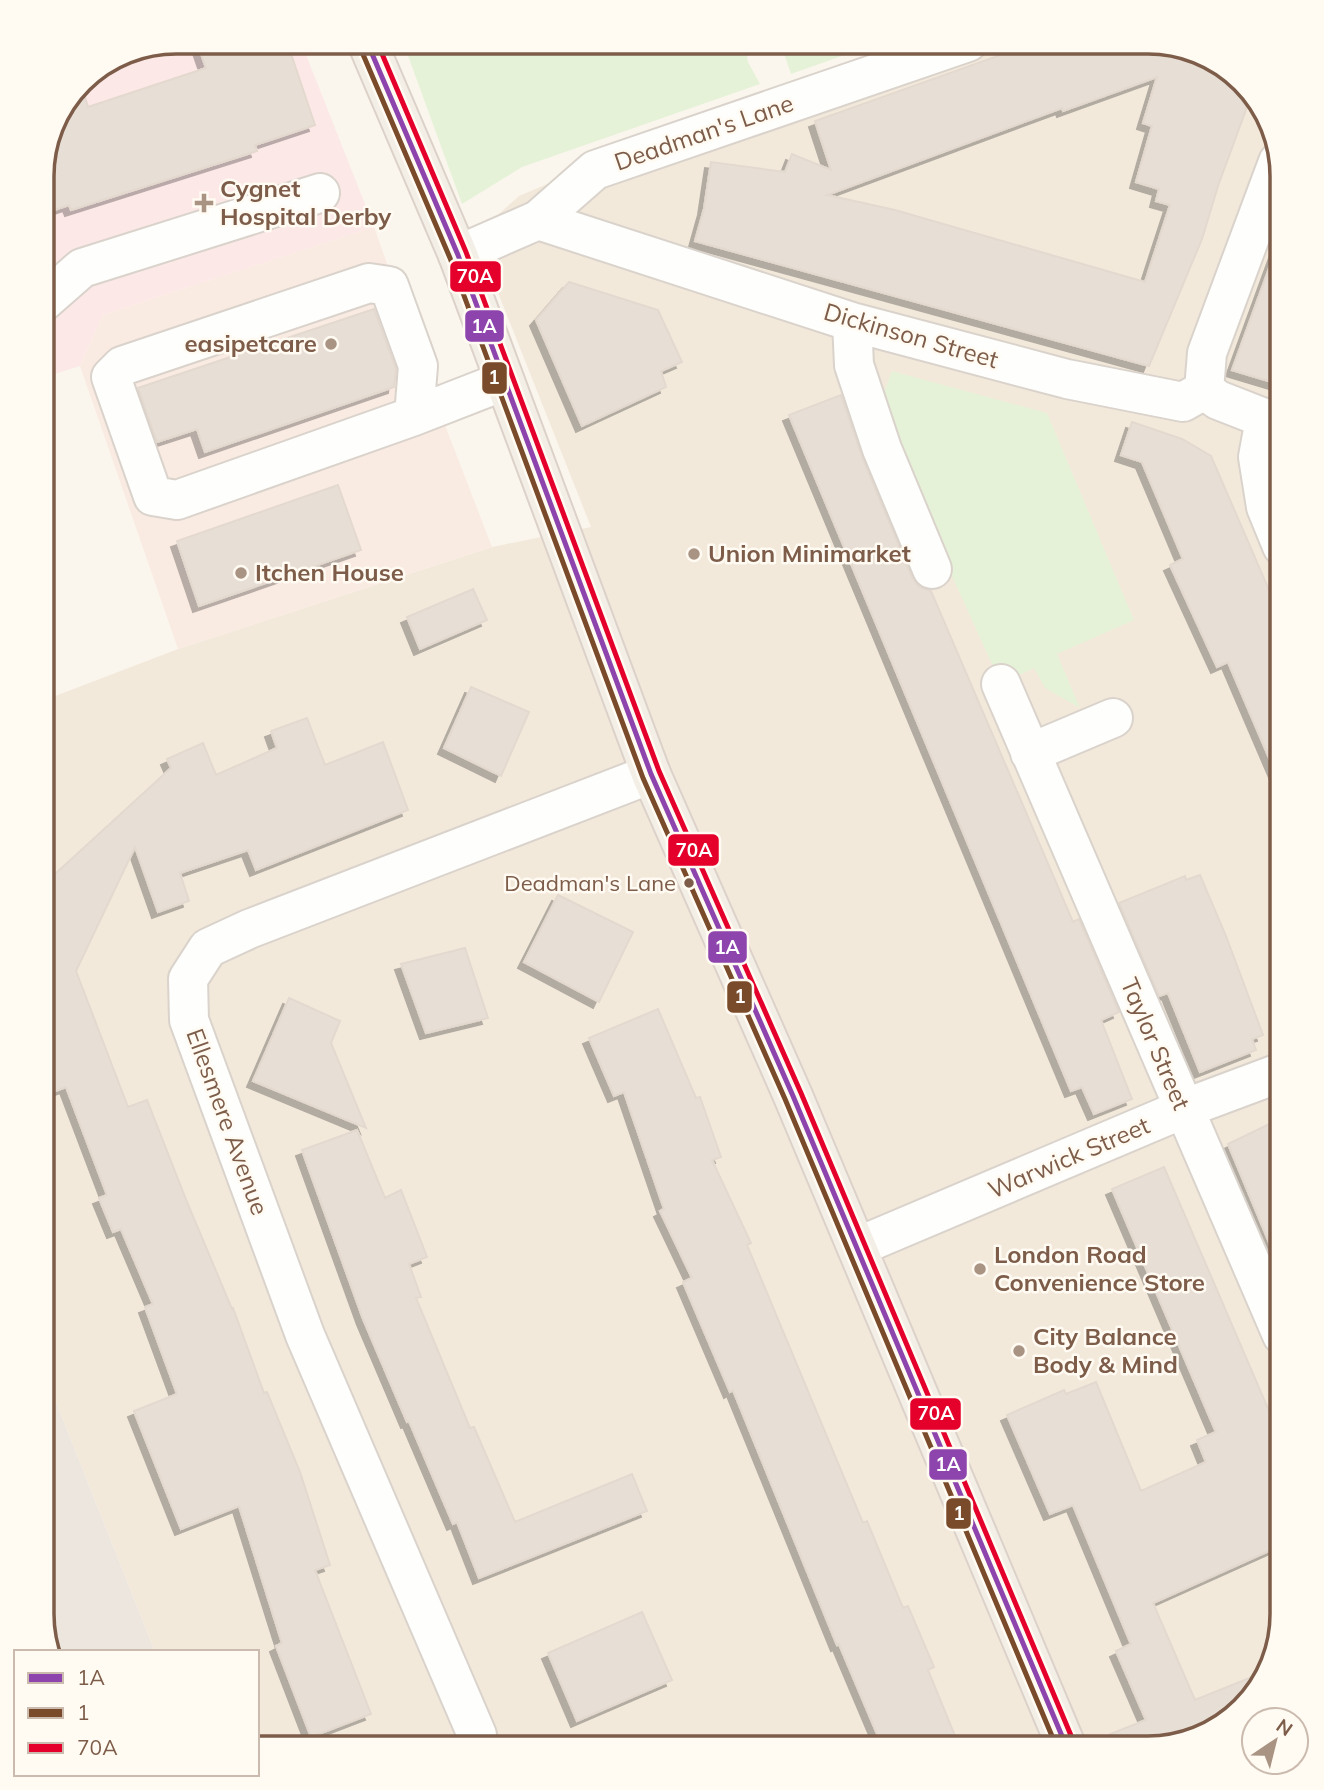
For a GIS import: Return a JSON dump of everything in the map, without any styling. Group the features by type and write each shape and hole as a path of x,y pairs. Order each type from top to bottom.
{"main road":[{"path":"372,54 458,255 650,774 793,1096 1062,1736"}],"street":[{"name":"Deadman's Lane","path":"458,255 538,220 595,170 931,55"},
{"path":"1270,183 1206,353 1204,390 1218,400 1270,420"},
{"path":"55,292 82,268 320,193"},
{"name":"Dickinson Street","path":"538,220 852,322 1067,379 1183,402 1204,390"},
{"path":"414,416 418,366 389,286 369,283 122,366 111,377 153,496 177,500 414,416 504,381"},
{"path":"852,322 854,365 882,449 932,569"},
{"path":"1270,431 1258,457 1270,516"},
{"name":"Taylor Street","path":"1000,684 1270,1308"},
{"path":"1030,753 1113,718"},
{"name":"Ellesmere Avenue","path":"477,1735 305,1335 189,1020 188,979 208,948 248,929 650,774"},
{"name":"Warwick Street","path":"857,1247 1183,1110 1270,1077"}],"shaded area":[{"name":"Cygnet Hospital Derby","path":"306,54 374,227 103,315 80,366 55,374 55,168 58,144 79,102 96,84 115,71 160,55"},
{"path":"896,55 1172,57 1187,61 1222,79 1249,108 1263,137 1270,176 1270,1614 1263,1653 1249,1682 1228,1706 1202,1723 1187,1729 1148,1736 259,1736 259,1650 154,1650 54,1398 55,696 178,649 492,547 591,527 475,235 519,196 582,169"},
{"path":"374,227 438,407 492,547 178,649 80,366 103,315"},
{"path":"54,1398 154,1650 60,1650 54,1614"}],"green space":[{"path":"407,54 747,55 760,84 522,167 462,204"},
{"path":"784,55 845,55 791,74"},
{"path":"892,371 1047,413 1134,620 1057,654 1080,708 1045,688 1034,668 1001,684 877,411"}],"building":[{"path":"201,54 291,54 315,125 255,145 257,151 71,210 69,205 55,210 58,144 67,122 85,96 88,107 206,68"},
{"path":"1001,55 1172,57 1187,61 1222,79 1247,106 1202,239 1149,366 695,241 704,209 711,162 785,172 792,154 831,170 815,121","holes":["1157,77 1143,123 1152,126 1136,182 1159,189 1156,201 1170,205 1145,282 895,210 827,195 1062,108 1063,111"]},
{"path":"1270,266 1270,381 1232,370"},
{"path":"569,282 658,310 682,362 661,371 666,387 582,426 536,320"},
{"name":"easipetcare","path":"374,309 396,369 394,387 205,452 197,429 157,442 138,388"},
{"path":"841,395 862,457 912,577 919,587 931,591 1073,922 1079,919 1119,1012 1101,1020 1132,1099 1094,1114 1082,1087 1071,1091 789,415"},
{"path":"1132,422 1182,439 1211,456 1270,592 1270,760 1228,662 1217,667 1170,565 1183,559 1142,462 1121,455"},
{"name":"Itchen House","path":"338,485 361,550 199,606 177,541"},
{"path":"473,589 487,620 420,649 407,617"},
{"path":"471,687 529,712 501,776 444,748"},
{"path":"307,718 325,765 383,742 408,810 256,870 248,850 180,873 189,901 158,912 135,847 76,971 128,1107 147,1100 233,1308 264,1393 267,1392 300,1472 330,1565 315,1570 371,1714 314,1736 311,1736 276,1646 282,1643 239,1506 181,1529 134,1411 177,1394 145,1307 153,1304 121,1229 113,1232 99,1198 107,1195 66,1087 54,1091 55,875 171,768 167,759 203,743 216,775 277,748 271,731"},
{"path":"1200,875 1263,1035 1252,1039 1256,1050 1200,1072 1168,993 1159,996 1119,903 1185,876 1186,880"},
{"path":"558,895 633,932 599,1002 524,962"},
{"path":"465,948 488,1018 426,1033 401,964"},
{"path":"289,998 340,1021 331,1043 366,1128 253,1081"},
{"path":"658,1009 696,1098 700,1097 721,1157 712,1160 751,1243 747,1245 863,1523 867,1521 903,1608 908,1606 934,1667 928,1670 955,1736 878,1736 839,1644 837,1645 733,1390 730,1392 683,1282 692,1278 660,1211 664,1209 624,1092 614,1096 589,1038"},
{"path":"1270,1124 1270,1245 1228,1144"},
{"path":"357,1130 385,1198 401,1190 427,1257 409,1264 421,1297 416,1298 470,1428 474,1427 515,1522 632,1474 647,1511 479,1578 457,1522 453,1524 363,1319 302,1150"},
{"path":"1164,1167 1270,1413 1270,1550 1153,1603 1195,1700 1252,1677 1228,1706 1202,1723 1172,1733 1148,1736 1111,1736 1146,1720 1116,1651 1131,1644 1073,1505 1050,1514 1007,1415 1064,1390 1066,1394 1096,1382 1141,1491 1206,1462 1197,1440 1216,1432 1112,1189"},
{"path":"642,1612 672,1680 577,1721 548,1653"}],"transit line":[{"name":"1","path":"363,54 450,258 643,778 785,1099 1052,1736"},
{"name":"1A","path":"372,54 458,255 651,774 793,1096 1062,1736"},
{"name":"70A","path":"382,54 466,252 659,771 801,1093 1071,1736"}],"place":[{"name":"Cygnet Hospital Derby","path":"204,203"},
{"name":"easipetcare","path":"331,344"},
{"name":"Union Minimarket","path":"694,554"},
{"name":"Itchen House","path":"241,573"},
{"name":"Deadman's Lane","path":"689,883"},
{"name":"London Road Convenience Store","path":"980,1269"},
{"name":"City Balance Body & Mind","path":"1019,1351"}]}
